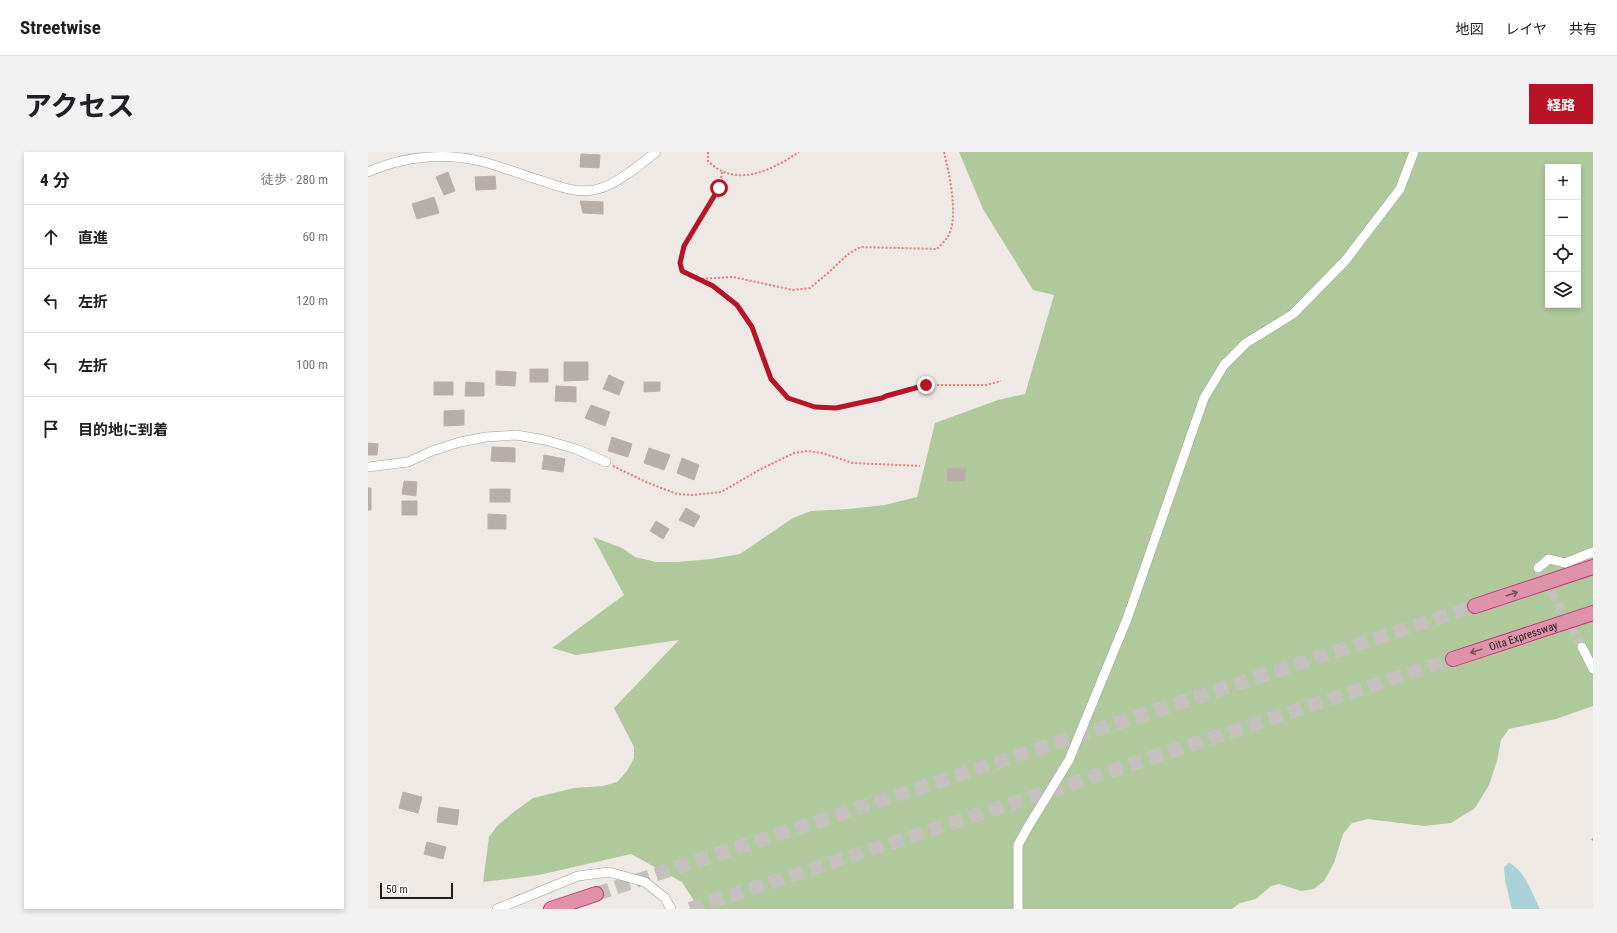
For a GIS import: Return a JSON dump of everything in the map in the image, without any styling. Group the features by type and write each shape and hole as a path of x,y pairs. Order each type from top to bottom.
{"highway":[{"path":"1474,606 1593,567"},
{"name":"Oita Expressway","path":"1453,659 1593,613"},
{"path":"551,909 596,894"}],"street":[{"path":"368,172 401,160 417,157 454,157 483,162 576,190 597,190 634,169 656,152"},
{"path":"1018,909 1018,846 1069,760 1128,619 1204,398 1224,365 1246,343 1293,314 1345,261 1400,189 1414,152"},
{"path":"368,467 408,462 432,451 460,442 486,437 516,435 546,440 576,449 606,462"},
{"path":"1538,568 1550,559 1565,563 1593,552"},
{"path":"1582,647 1593,669"},
{"path":"497,909 578,876 609,872 645,882 665,898 671,909"}],"path":[{"path":"708,152 708,161 722,172 732,175 761,173 782,164 799,152"},
{"path":"697,279 732,277 793,290 810,288 847,255 860,246 937,249 948,237 951,228 953,211 948,169 944,152"},
{"path":"722,172 719,188 684,246 680,263 682,271 713,286 737,305 752,327 771,379 788,398 815,407 836,408 882,398 926,385 986,385 1001,382"},
{"path":"606,462 646,482 677,494 692,495 721,492 759,470 794,453 807,451 822,453 853,463 920,466"}],"green space":[{"path":"959,152 1593,152 1593,706 1556,719 1509,729 1501,740 1497,761 1489,785 1475,808 1451,823 1424,826 1368,819 1352,823 1343,834 1334,863 1324,881 1314,889 1301,891 1279,884 1271,886 1256,899 1240,903 1232,909 694,909 696,904 682,882 631,854 539,875 483,882 489,837 497,826 515,811 533,798 574,788 603,786 617,782 627,771 634,758 634,747 614,708 679,640 576,655 552,648 624,595 593,537 622,548 635,557 656,562 711,559 740,554 793,518 811,511 885,505 917,497 935,423 998,400 1025,394 1054,295 1033,290 983,209"}],"water":[{"path":"1509,863 1515,866 1524,877 1540,909 1512,909 1505,880 1504,867"}],"building":[{"path":"581,154 600,155 599,168 580,167"},
{"path":"448,172 455,191 444,195 436,177"},
{"path":"495,176 496,189 476,190 475,177"},
{"path":"434,197 439,213 417,219 412,204"},
{"path":"580,201 603,202 603,214 583,213"},
{"path":"564,362 588,362 588,380 564,381"},
{"path":"530,369 548,369 548,382 530,382"},
{"path":"496,371 516,372 515,386 496,385"},
{"path":"609,375 624,382 619,395 603,389"},
{"path":"434,382 453,382 453,395 434,395"},
{"path":"466,382 484,383 484,396 465,396"},
{"path":"644,382 660,382 660,391 644,392"},
{"path":"556,386 576,387 576,402 555,401"},
{"path":"591,405 610,412 605,426 585,418"},
{"path":"464,410 464,425 444,426 444,411"},
{"path":"612,437 632,444 628,457 608,451"},
{"path":"368,443 378,444 377,455 368,455"},
{"path":"492,447 515,448 515,462 491,461"},
{"path":"649,448 670,455 664,470 644,463"},
{"path":"544,455 565,459 563,472 542,469"},
{"path":"682,458 699,465 694,480 677,473"},
{"path":"948,468 966,468 965,481 947,481"},
{"path":"404,481 417,482 416,496 402,494"},
{"path":"368,488 371,488 371,510 368,510"},
{"path":"490,489 510,489 510,502 490,502"},
{"path":"402,501 417,501 417,515 402,515"},
{"path":"686,508 700,516 694,527 679,520"},
{"path":"488,514 506,515 506,529 488,529"},
{"path":"656,521 669,529 663,539 650,531"},
{"path":"403,792 422,797 418,813 399,808"},
{"path":"439,807 459,810 457,825 437,822"},
{"path":"427,842 446,847 443,859 424,854"}],"tunnel":[{"path":"1538,568 1582,647"},
{"path":"596,894 1475,606"},
{"path":"690,909 1453,659"}],"route":[{"path":"719,188 684,246 680,263 682,271 713,286 737,305 752,327 771,379 788,398 815,407 836,408 882,398 926,385"}]}
